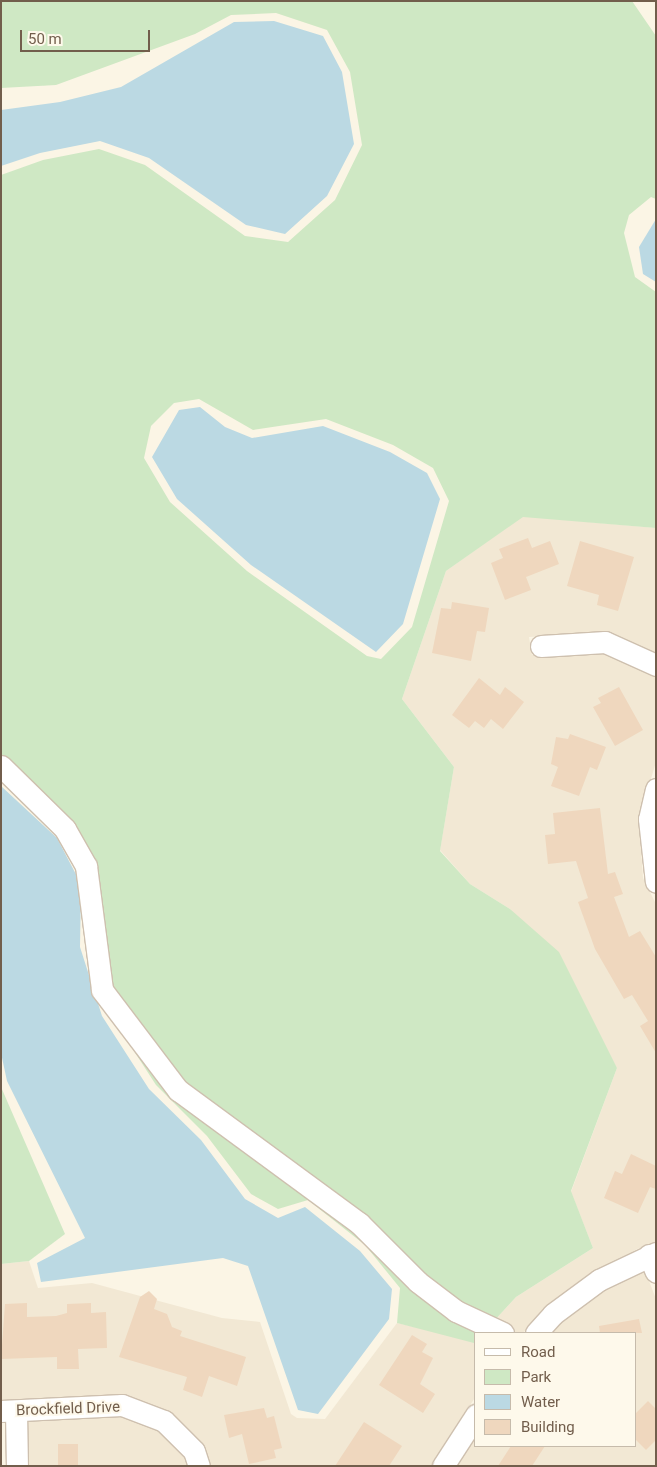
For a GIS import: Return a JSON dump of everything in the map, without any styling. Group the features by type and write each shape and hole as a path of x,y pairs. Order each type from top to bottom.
{"street":[{"path":"540,646 605,642 656,665"},
{"path":"1,766 65,829 82,859 102,990 178,1090 330,1200 449,1305 501,1332"},
{"path":"656,789 649,819 656,882"},
{"path":"537,1332 553,1314 600,1280 654,1260"},
{"name":"Brockfield Drive","path":"8,1411 122,1405 164,1421 194,1451 199,1466"},
{"path":"8,1411 17,1466"},
{"path":"443,1466 474,1417"}],"shaded area":[{"path":"523,516 656,528 656,655 603,633 529,637 532,655 604,651 656,675 656,762 639,819 643,878 656,904 656,1243 637,1249 546,1307 524,1332 484,1332 516,1297 593,1248 571,1192 617,1068 510,909 470,884 440,850 454,767 402,699 446,571"},
{"path":"29,1261 38,1288 92,1283 222,1318 260,1322 291,1414 297,1418 325,1419 397,1323 474,1341 474,1399 431,1466 209,1466 171,1415 1,1402 1,1264"},
{"path":"644,1268 656,1299 656,1466 455,1466 474,1436 474,1447 637,1447 637,1332 550,1332 605,1287"},
{"path":"122,1414 159,1429 185,1455 189,1466 27,1466 26,1420"}],"green space":[{"path":"1,1 632,1 656,36 656,199 651,197 629,215 624,233 635,277 656,292 656,528 523,517 446,571 402,699 454,767 440,851 470,884 510,909 559,952 617,1068 571,1191 593,1248 516,1297 484,1332 474,1332 474,1343 397,1323 400,1288 365,1245 308,1200 278,1209 251,1194 207,1136 156,1085 110,1014 89,884 63,833 1,777 1,175 43,160 99,149 145,165 245,236 288,242 335,200 362,145 350,72 327,30 276,13 231,15 195,34 56,85 1,88","holes":["199,399 253,430 326,419 393,445 433,468 449,501 412,627 381,659 367,656 247,571 170,502 144,458 151,426 174,403"]},
{"path":"1,1087 65,1234 29,1261 1,1264"}],"water":[{"path":"274,21 323,36 342,72 354,144 327,196 285,234 246,225 149,158 100,141 40,153 1,166 1,110 60,102 121,87 234,22"},
{"path":"656,219 656,282 643,274 639,247"},
{"path":"200,407 225,427 252,438 323,426 390,452 427,473 440,499 403,624 376,652 251,565 177,499 152,457 179,410"},
{"path":"1,786 57,838 81,884 80,947 102,1016 149,1089 201,1140 245,1199 278,1218 305,1207 360,1251 392,1289 389,1319 318,1414 298,1410 248,1266 223,1258 41,1282 37,1263 85,1238 7,1081 1,1053"}],"building":[{"path":"528,538 532,548 550,541 559,564 526,577 531,590 505,600 491,563 503,558 499,549"},
{"path":"580,541 634,557 618,611 597,605 599,595 567,586"},
{"path":"452,602 489,608 485,632 477,631 471,661 432,653 441,608 451,609"},
{"path":"479,678 500,695 505,687 524,702 503,729 491,719 484,728 475,721 469,728 452,715"},
{"path":"619,687 643,730 615,746 593,707 601,703 598,698"},
{"path":"570,734 606,747 597,770 590,767 579,796 551,786 558,767 551,764 556,737 568,739"},
{"path":"600,808 608,874 615,872 623,894 614,897 629,937 640,931 656,957 656,1053 640,1026 648,1021 632,995 624,999 595,949 578,902 588,898 576,861 548,864 545,835 555,834 553,813"},
{"path":"631,1154 656,1166 656,1189 650,1187 638,1213 604,1198 615,1171 622,1174"},
{"path":"149,1291 157,1299 154,1309 167,1314 172,1327 182,1331 180,1336 246,1357 237,1386 209,1376 202,1397 183,1390 187,1377 119,1357 140,1297"},
{"path":"27,1303 27,1317 56,1316 67,1313 67,1304 91,1303 91,1313 106,1312 107,1348 78,1349 79,1369 57,1369 57,1357 1,1359 5,1304"},
{"path":"639,1319 642,1333 600,1332 599,1326"},
{"path":"412,1335 427,1344 422,1352 433,1358 420,1384 435,1394 423,1413 379,1385"},
{"path":"648,1401 656,1409 656,1440 646,1450 637,1441 637,1412"},
{"path":"264,1408 267,1418 274,1416 282,1448 274,1450 276,1458 249,1464 242,1434 229,1438 224,1415"},
{"path":"364,1422 402,1446 389,1466 335,1466"},
{"path":"58,1444 78,1444 78,1466 58,1466"},
{"path":"510,1447 544,1447 532,1466 498,1466"}]}
